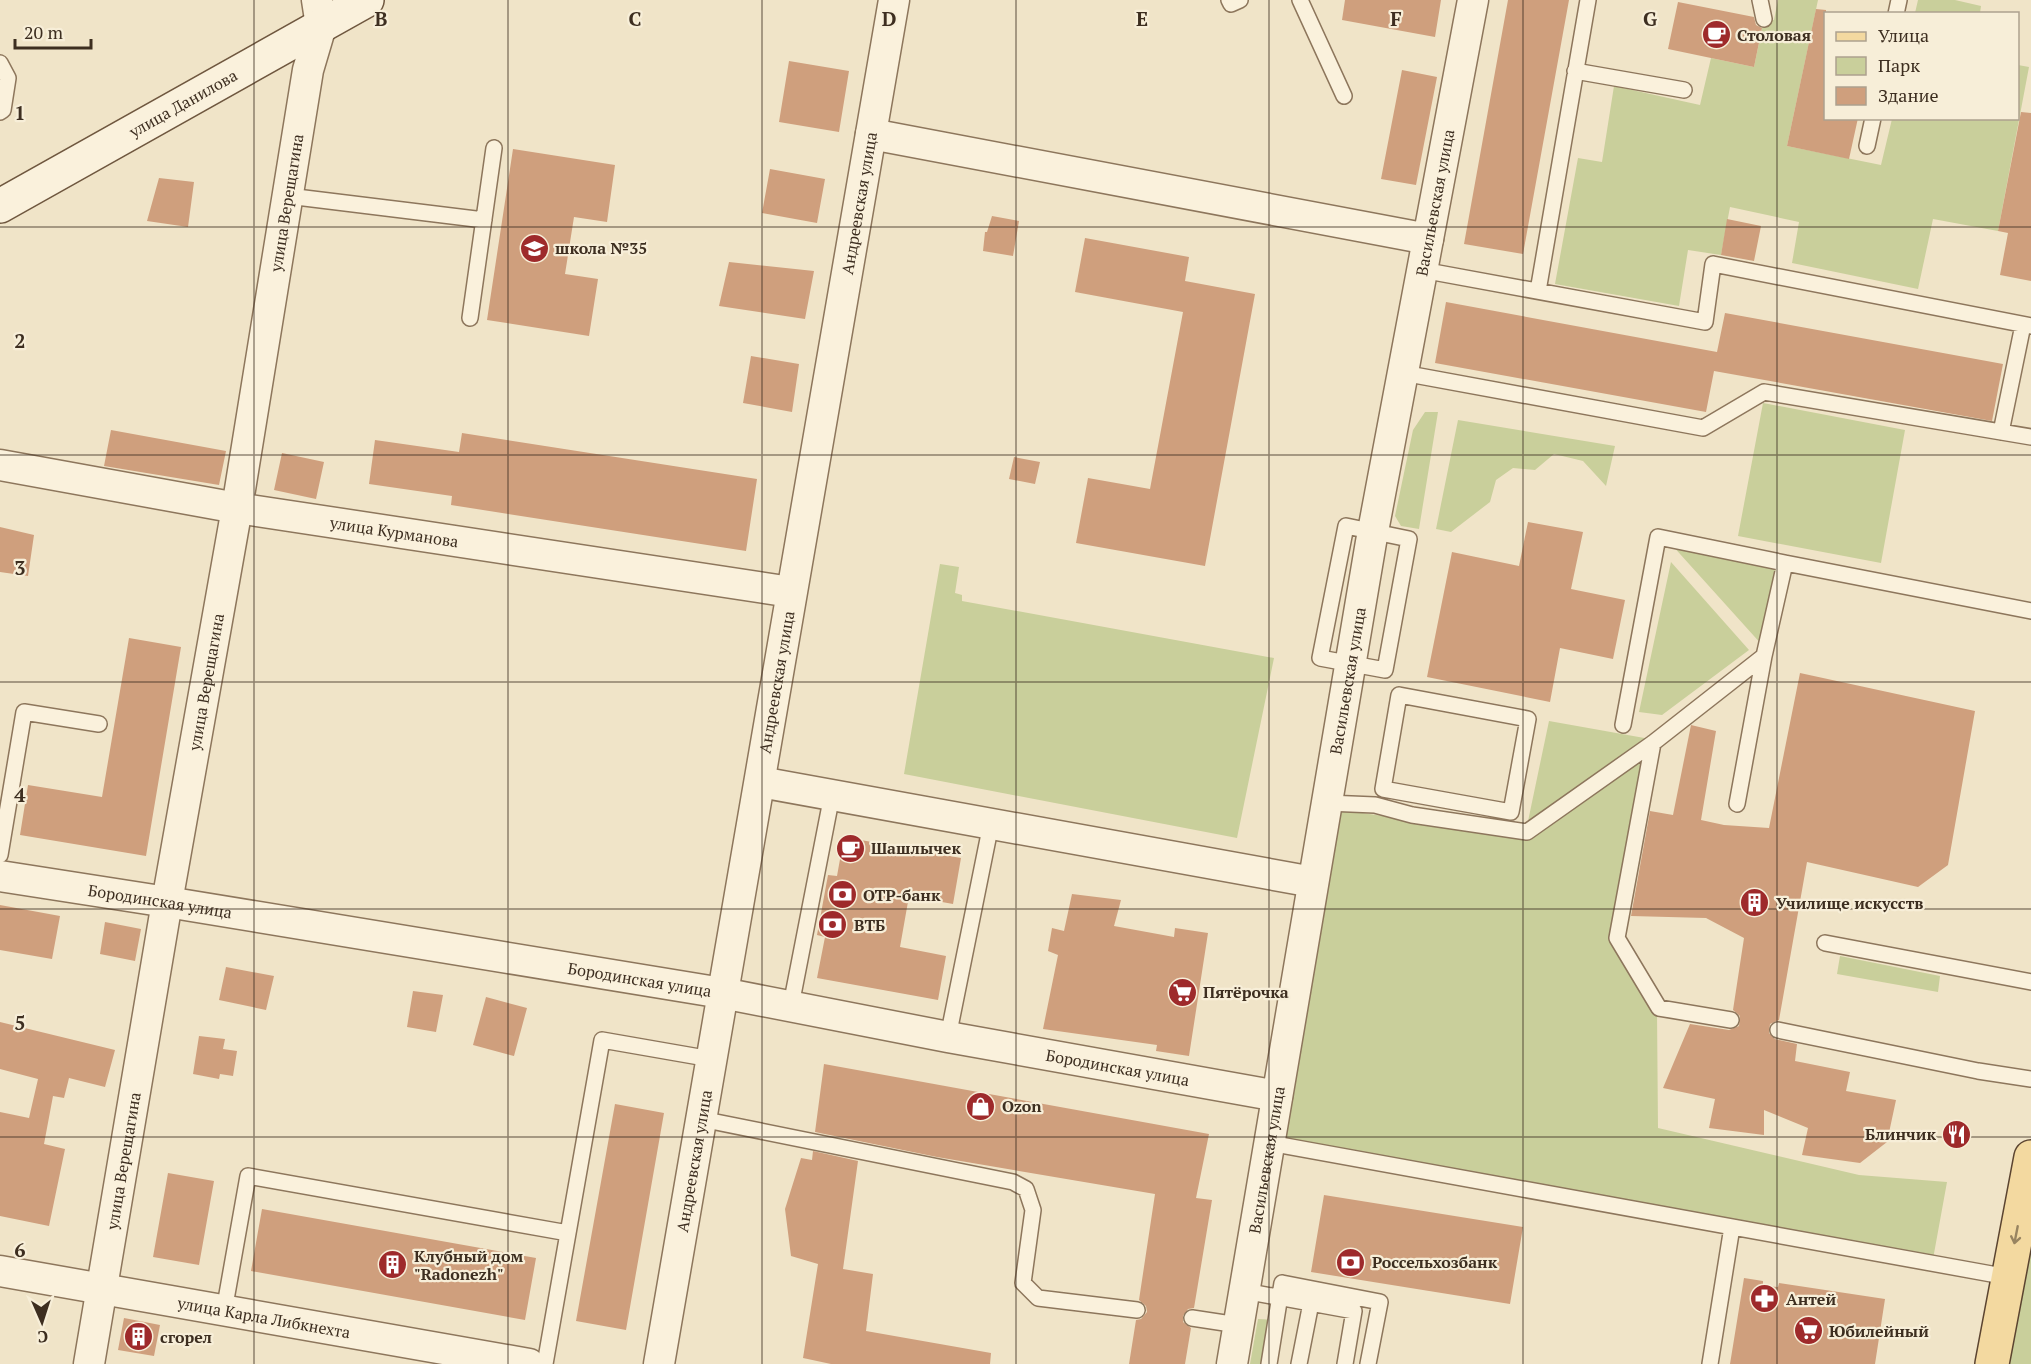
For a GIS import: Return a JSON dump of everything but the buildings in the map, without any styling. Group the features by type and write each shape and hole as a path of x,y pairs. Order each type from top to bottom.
{"main road":[{"name":"улица Данилова","path":"0,206 319,13 367,0"},
{"path":"1992,1364 2031,1157"}],"street":[{"name":"Андреевская улица","path":"659,1364 894,0"},
{"name":"Васильевская улица","path":"1232,1364 1373,531 1473,0"},
{"name":"улица Верещагина","path":"89,1364 167,902 237,508 319,13"},
{"path":"871,134 1428,239"},
{"name":"улица Курманова","path":"0,465 237,508 791,592"},
{"path":"760,782 1313,882"},
{"name":"Бородинская улица","path":"0,876 722,993 948,1037 1277,1096"},
{"name":"улица Карла Либкнехта","path":"0,1271 529,1364"}],"lane":[{"path":"1229,0 1231,4 1240,0"},
{"path":"1300,0 1344,96"},
{"path":"1538,291 1588,0"},
{"path":"1760,0 1764,20"},
{"path":"0,63 8,78 3,110 0,112"},
{"path":"1575,71 1684,90"},
{"path":"1867,146 1873,120"},
{"path":"470,318 494,148"},
{"path":"288,196 484,220"},
{"path":"1422,270 1705,322 1713,264 2027,326 2001,432"},
{"path":"1403,373 1703,428 1764,392 2031,438"},
{"path":"1623,725 1658,537 2031,611"},
{"path":"1737,804 1764,656 1785,563"},
{"path":"1327,803 1375,805 1412,815 1527,832 1653,742 1764,656"},
{"path":"1399,695 1528,719 1511,812 1417,796 1383,789 1399,695"},
{"path":"0,855 24,712 99,724"},
{"path":"1653,742 1617,938 1659,1008 1731,1020"},
{"path":"789,1006 832,795"},
{"path":"1412,815 1417,796"},
{"path":"948,1037 991,824"},
{"path":"1825,943 2031,982"},
{"path":"1778,1030 1978,1071 2031,1079"},
{"path":"545,1364 602,1040 711,1059"},
{"path":"701,1119 1013,1182 1026,1189 1033,1210 1023,1283 1038,1298 1137,1310"},
{"path":"1269,1143 2008,1277"},
{"path":"224,1311 248,1176 568,1233"},
{"path":"1710,1364 1732,1227"},
{"path":"1269,1364 1282,1283 1380,1302 1368,1364"},
{"path":"1244,1291 1354,1311 1345,1364"},
{"path":"1299,1364 1311,1303"},
{"path":"1192,1318 1238,1325"}],"green space":[{"path":"1778,0 1818,0 1787,146 1881,165 1892,120 2019,120 1998,231 1933,219 1918,289 1792,263 1799,222 1730,207 1721,255 1688,250 1679,306 1555,284 1578,158 1602,162 1614,86 1700,105 1711,58 1754,67 1764,19 1774,20"},
{"path":"1918,0 1955,0 1981,6 1980,12 1915,12"},
{"path":"2019,65 2029,67 2019,120"},
{"path":"1763,403 1905,430 1881,563 1738,536"},
{"path":"1425,412 1438,412 1419,529 1401,526 1395,516 1413,430"},
{"path":"1458,420 1615,446 1606,486 1583,461 1554,454 1535,470 1513,468 1496,480 1490,502 1451,532 1436,529"},
{"path":"1671,544 1781,566 1763,646"},
{"path":"1671,562 1749,650 1662,715 1639,712"},
{"path":"940,564 959,567 955,593 962,595 962,601 1274,658 1237,838 904,774"},
{"path":"1549,721 1650,739 1527,826"},
{"path":"1646,752 1613,938 1657,1011 1658,1128 1859,1175 1947,1182 1933,1259 1279,1140 1335,809 1528,837"},
{"path":"1840,956 1940,976 1938,992 1837,974"},
{"path":"2031,1238 2031,1364 2007,1364"},
{"path":"1258,1319 1275,1320 1269,1364 1250,1364"}],"place":[{"name":"Столовая","path":"1716,35"},
{"name":"школа №35","path":"534,248"},
{"name":"Шашлычек","path":"850,848"},
{"name":"OTP-банк","path":"842,895"},
{"name":"Училище искусств","path":"1755,903"},
{"name":"ВТБ","path":"833,925"},
{"name":"Пятёрочка","path":"1182,992"},
{"name":"Ozon","path":"981,1106"},
{"name":"Блинчик","path":"1957,1134"},
{"name":"Россельхозбанк","path":"1351,1262"},
{"name":"Клубный дом \"Radonezh\"","path":"393,1265"},
{"name":"Антей","path":"1765,1299"},
{"name":"Юбилейный","path":"1808,1331"},
{"name":"сгорел","path":"139,1337"}]}
